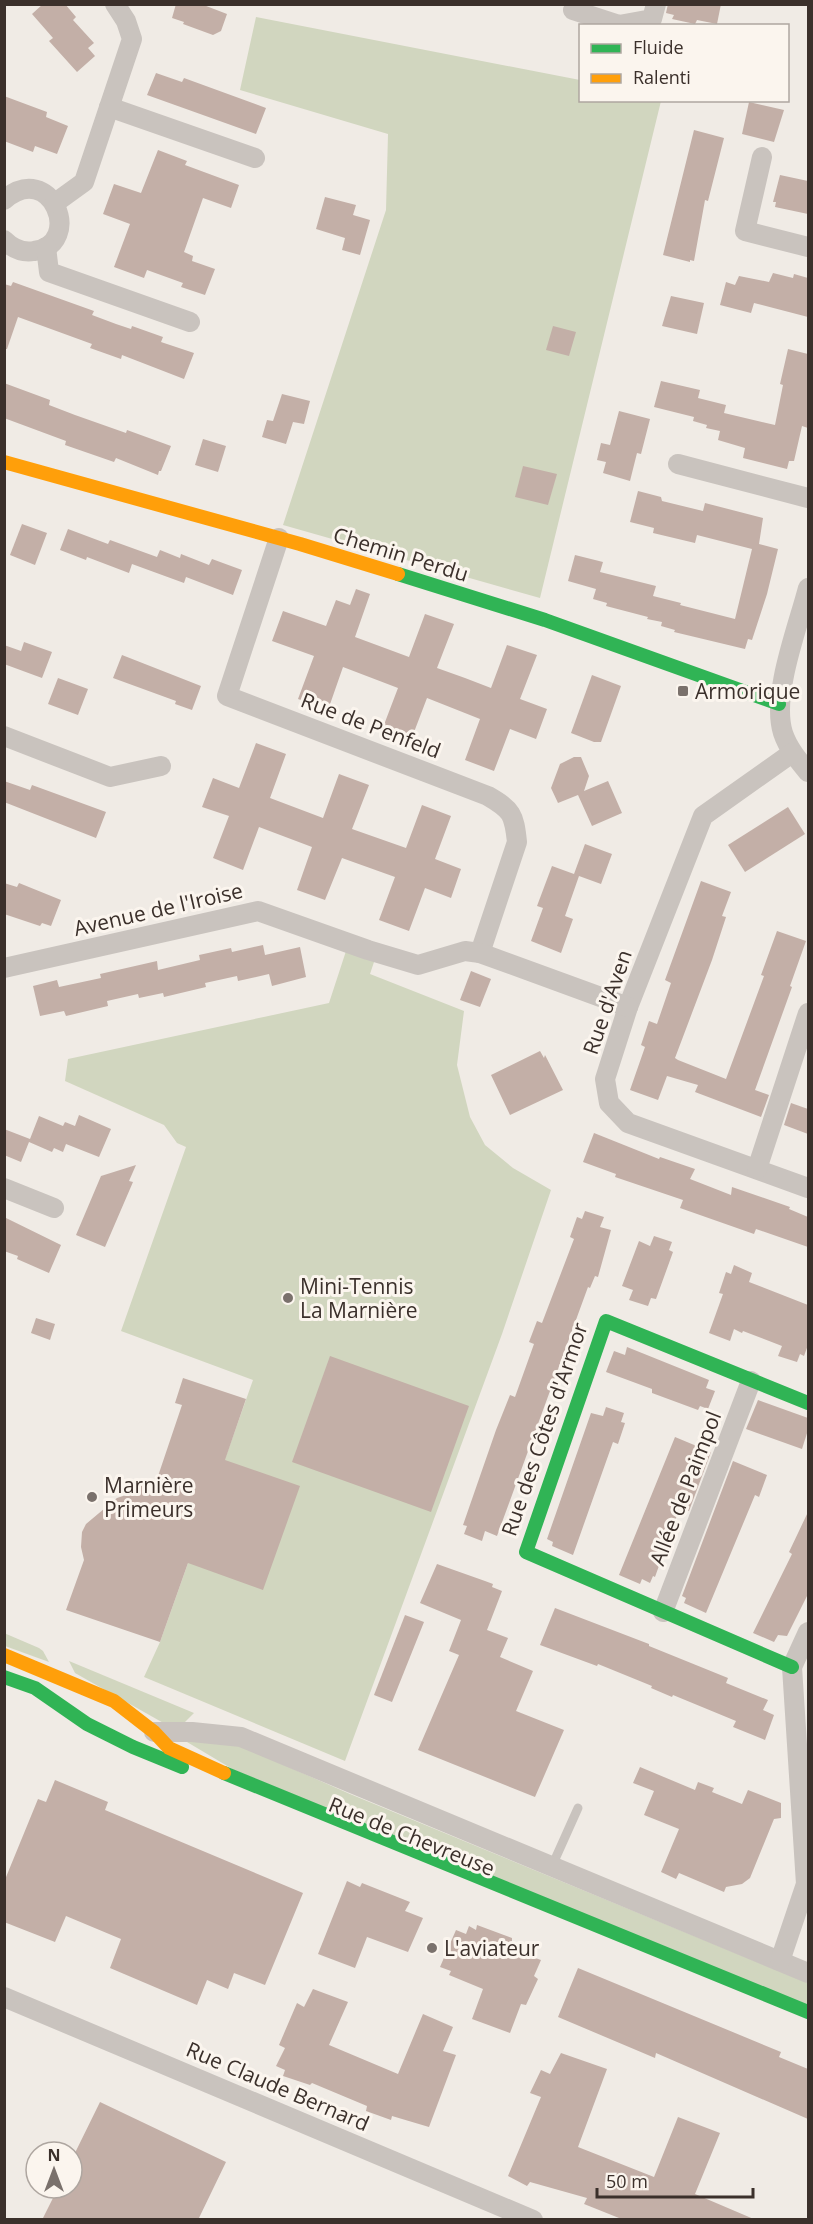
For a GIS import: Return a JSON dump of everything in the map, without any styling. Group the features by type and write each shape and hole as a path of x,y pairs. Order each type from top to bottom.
{"street":[{"path":"55,203 84,182 132,39 126,21 116,4"},
{"path":"624,24 652,19 656,4"},
{"path":"573,10 616,24"},
{"path":"109,107 255,158"},
{"path":"762,157 745,231 808,247"},
{"path":"4,200 20,190 40,191 55,203 59,212 58,231 46,247 27,252 18,250 4,240"},
{"path":"46,247 50,272 190,322"},
{"name":"Chemin Perdu","path":"4,462 279,538 545,620 779,704"},
{"path":"678,464 808,498"},
{"name":"Rue de Penfeld","path":"279,538 227,696 488,796 508,808 515,825 517,842 480,953"},
{"path":"808,588 779,704 783,732 792,753 808,772"},
{"path":"4,736 110,777 161,766"},
{"name":"Rue d'Aven","path":"792,753 703,816 628,1007 605,1079 609,1103 628,1122 808,1188"},
{"name":"Avenue de l'Iroise","path":"4,968 258,911 418,965 465,951 480,953 628,1007"},
{"path":"757,1169 808,1013"},
{"path":"4,1188 54,1208"},
{"name":"Rue des Côtes d'Armor","path":"792,1667 526,1552 606,1321 808,1403"},
{"name":"Allée de Paimpol","path":"663,1612 751,1381"},
{"path":"780,1961 806,1884 792,1667 808,1632"},
{"name":"Rue de Chevreuse","path":"4,1655 114,1701 154,1732 169,1748 203,1765 808,2012"},
{"name":"Rue de Chevreuse","path":"4,1677 34,1688 87,1724 133,1747 808,2025"},
{"name":"Rue de Chevreuse","path":"154,1732 192,1732 242,1737 808,1973"},
{"name":"Rue Claude Bernard","path":"4,1997 521,2217"}],"lane":[{"path":"552,1866 578,1808"}],"green space":[{"path":"256,17 579,80 579,102 661,102 540,598 283,525 386,210 388,134 240,90"},
{"path":"347,948 375,959 370,974 464,1011 457,1065 470,1117 485,1145 513,1168 551,1190 502,1334 345,1761 144,1677 160,1642 253,1380 121,1331 186,1147 177,1143 164,1125 65,1081 68,1059 329,1003"},
{"path":"4,1633 39,1648 49,1662 5,1646"},
{"path":"69,1661 194,1713 184,1723 167,1725 75,1673"},
{"path":"201,1740 241,1746 350,1794 808,1983 808,2007 234,1770 187,1742"}],"building":[{"path":"43,4 65,4 76,17 73,20 94,43 88,48 95,56 77,72 49,41 53,38 32,14"},
{"path":"176,4 201,4 227,14 221,31 213,35 172,18"},
{"path":"668,4 721,4 717,24 697,20 695,24 672,19 674,15 666,13"},
{"path":"156,73 182,82 184,78 266,108 256,134 147,95"},
{"path":"4,96 47,112 46,117 68,126 57,154 35,146 33,152 4,141"},
{"path":"749,102 784,110 774,142 742,134"},
{"path":"694,130 724,138 708,201 705,200 694,261 690,260 690,262 663,255"},
{"path":"158,150 187,161 185,165 239,185 231,208 203,198 184,252 193,256 192,261 215,269 205,295 181,287 183,283 147,270 144,278 114,267 130,224 103,214 114,184 141,193"},
{"path":"780,175 808,181 808,214 775,207 776,202 773,202"},
{"path":"325,197 356,205 353,215 370,220 360,255 342,250 345,238 316,229"},
{"path":"773,273 793,278 794,274 808,278 808,317 754,303 751,313 720,305 726,282 735,285 739,276 769,282"},
{"path":"13,282 94,311 92,315 116,324 131,329 132,326 163,337 161,342 194,353 184,379 122,355 121,359 90,348 92,344 18,317 7,349 4,349 4,284 11,286"},
{"path":"671,296 704,303 697,334 662,326"},
{"path":"553,326 576,332 569,356 546,350"},
{"path":"788,349 808,354 808,428 802,426 794,461 789,461 787,469 743,458 745,448 718,440 720,431 706,428 707,425 693,421 694,417 654,407 661,381 700,390 698,398 726,405 724,413 775,425 783,385 780,384"},
{"path":"4,383 50,400 49,405 75,415 171,446 161,471 158,475 116,458 114,462 65,445 66,441 4,418"},
{"path":"282,394 310,401 304,424 293,422 286,444 262,437 267,420 273,421"},
{"path":"619,411 650,419 641,454 637,453 630,481 603,473 606,462 597,460 601,443 610,445"},
{"path":"203,439 226,446 218,472 195,465"},
{"path":"523,466 557,474 548,505 515,497"},
{"path":"638,491 661,497 662,501 703,511 705,503 763,518 759,544 778,549 752,640 748,639 745,649 674,632 675,630 661,626 662,622 606,606 607,603 593,599 596,589 568,581 575,555 603,562 600,572 656,586 653,596 735,619 752,549 697,535 695,543 653,533 654,528 630,522"},
{"path":"22,524 47,533 35,565 10,555"},
{"path":"68,529 108,544 110,540 157,557 160,550 180,558 181,554 209,565 212,559 242,570 233,595 186,577 184,583 132,564 129,573 87,557 86,560 60,550"},
{"path":"356,589 370,594 355,637 409,657 425,614 454,624 437,668 491,688 507,645 537,655 520,699 547,709 536,739 510,729 494,771 465,760 480,719 427,698 411,740 382,730 398,688 343,667 328,710 298,699 314,656 272,641 283,611 326,626 336,600 350,605"},
{"path":"24,642 52,652 42,678 4,664 4,645 21,651"},
{"path":"122,655 201,686 192,710 175,704 176,701 113,678"},
{"path":"592,675 621,686 601,742 594,742 571,733"},
{"path":"58,678 88,689 78,715 48,704"},
{"path":"256,743 286,754 270,798 323,818 339,774 369,785 352,829 406,848 422,805 451,816 435,859 461,869 451,898 425,888 409,931 379,920 395,877 342,858 325,900 297,890 312,847 259,827 243,870 213,858 229,816 202,807 213,778 239,788"},
{"path":"574,757 581,757 589,776 584,791 608,781 622,813 592,826 578,795 558,803 551,788 560,764"},
{"path":"4,781 30,790 32,785 106,812 96,838 4,802"},
{"path":"788,807 805,834 745,872 728,845"},
{"path":"585,844 612,854 601,884 579,876 565,916 573,919 561,953 531,941 543,908 537,906 552,866 574,874"},
{"path":"701,881 731,892 722,916 726,917 712,960 675,1058 678,1060 726,1079 764,976 761,975 777,931 806,941 755,1090 769,1095 761,1117 695,1092 698,1085 667,1076 658,1100 630,1090 645,1047 641,1045 649,1021 657,1024 671,983 665,980"},
{"path":"4,883 17,887 19,883 61,900 51,926 42,923 40,926 4,914"},
{"path":"263,945 265,955 300,947 306,977 272,986 269,974 238,981 237,976 205,983 206,987 164,997 163,993 139,998 138,994 107,1001 108,1006 66,1016 64,1011 40,1016 33,986 57,980 59,987 101,978 100,974 157,961 158,970 200,960 199,955 231,948 232,952"},
{"path":"471,971 491,979 480,1007 460,1000"},
{"path":"540,1051 544,1058 545,1055 563,1090 510,1115 491,1075"},
{"path":"791,1103 808,1109 808,1134 784,1125"},
{"path":"79,1115 111,1129 99,1157 66,1144 63,1152 54,1148 52,1152 29,1142 21,1162 4,1155 4,1129 30,1139 39,1116 63,1126 65,1122 75,1126"},
{"path":"594,1133 659,1159 660,1157 695,1169 690,1179 731,1195 732,1187 790,1207 789,1209 808,1217 808,1247 756,1229 754,1234 680,1208 683,1200 615,1177 616,1174 583,1162"},
{"path":"136,1165 129,1181 133,1182 105,1247 76,1235 101,1176"},
{"path":"585,1211 604,1217 600,1227 611,1230 598,1277 595,1276 590,1288 588,1287 497,1536 485,1531 482,1541 464,1534 467,1526 463,1525 510,1395 515,1397 534,1344 529,1342 537,1321 542,1323 574,1239 570,1237 577,1217 582,1219"},
{"path":"4,1217 61,1245 49,1273 4,1251"},
{"path":"654,1236 672,1242 669,1250 673,1252 656,1299 651,1298 648,1306 629,1300 633,1290 622,1286 639,1241 650,1246"},
{"path":"734,1265 752,1273 749,1282 808,1305 808,1345 804,1356 800,1354 797,1362 778,1356 782,1346 743,1331 742,1333 734,1329 730,1341 709,1333 723,1294 719,1293 726,1272 731,1274"},
{"path":"36,1318 55,1324 50,1340 31,1333"},
{"path":"627,1347 709,1380 706,1388 715,1391 708,1409 700,1406 698,1410 652,1393 652,1389 606,1372 614,1351 625,1355"},
{"path":"330,1356 469,1406 431,1512 292,1462"},
{"path":"183,1378 246,1399 225,1460 300,1486 263,1590 188,1563 160,1642 66,1610 84,1560 81,1547 82,1532 86,1524 117,1498 132,1493 136,1482 154,1488 182,1405 175,1403"},
{"path":"758,1400 808,1418 808,1430 802,1449 746,1429"},
{"path":"606,1407 624,1413 621,1422 625,1423 618,1444 613,1442 573,1555 552,1546 553,1542 547,1539 591,1413 603,1416"},
{"path":"675,1437 711,1452 689,1511 680,1507 655,1577 653,1576 650,1583 642,1579 640,1584 619,1575"},
{"path":"733,1461 767,1475 759,1497 755,1495 706,1613 684,1603 686,1598 682,1596"},
{"path":"808,1512 808,1594 787,1636 778,1635 774,1642 753,1633 792,1554 789,1552"},
{"path":"437,1564 493,1584 492,1587 502,1591 487,1630 508,1638 500,1657 533,1671 516,1711 564,1730 535,1797 418,1750 459,1655 449,1651 461,1620 420,1603"},
{"path":"555,1608 649,1644 649,1646 728,1678 726,1683 768,1700 763,1710 774,1715 765,1740 733,1727 736,1721 673,1695 672,1697 651,1688 652,1686 598,1664 597,1666 540,1645"},
{"path":"405,1615 424,1622 392,1702 374,1695"},
{"path":"640,1767 695,1790 698,1782 714,1788 712,1792 742,1804 748,1790 781,1803 781,1818 774,1819 750,1878 742,1884 726,1887 724,1892 679,1873 676,1879 661,1872 679,1829 644,1815 654,1791 633,1783"},
{"path":"55,1780 108,1802 105,1810 303,1893 265,1985 234,1973 228,1989 207,1980 197,2005 110,1968 121,1939 66,1916 55,1942 4,1922 4,1882 38,1799 46,1802"},
{"path":"347,1881 360,1887 362,1883 410,1902 405,1911 423,1918 408,1952 367,1937 355,1968 318,1954"},
{"path":"477,1925 512,1938 512,1943 516,1944 513,1950 541,1960 534,1976 538,1979 526,2005 521,2004 510,2033 472,2019 483,1989 449,1975 451,1971 440,1967 456,1930 466,1934 469,1926 476,1930"},
{"path":"578,1968 781,2052 779,2057 808,2069 808,2119 656,2053 655,2058 558,2017"},
{"path":"313,1989 348,2002 329,2045 398,2074 423,2014 453,2027 443,2051 456,2055 429,2127 392,2116 391,2120 366,2111 367,2106 312,2083 310,2085 283,2076 285,2070 276,2066 285,2048 279,2045 297,2003 304,2007"},
{"path":"561,2053 607,2069 578,2147 654,2177 678,2117 720,2133 695,2194 756,2220 624,2220 584,2204 587,2198 530,2182 527,2186 508,2176 541,2097 530,2093 541,2070 550,2074"},
{"path":"100,2102 226,2162 198,2220 42,2220 52,2200 84,2200 84,2140 81,2140"}],"traffic: fast":[{"path":"398,574 545,620 779,704"},
{"path":"792,1667 526,1552 606,1321 808,1403"},
{"path":"4,1677 35,1688 87,1724 133,1747 182,1767"},
{"path":"224,1773 808,2012"}],"traffic: slow":[{"path":"4,462 300,544 398,574"},
{"path":"4,1655 114,1701 154,1732 169,1748 224,1773"}],"place":[{"name":"Armorique","path":"683,691"},
{"name":"Mini-Tennis La Marnière","path":"288,1298"},
{"name":"Marnière Primeurs","path":"92,1497"},
{"name":"L'aviateur","path":"432,1948"}]}
